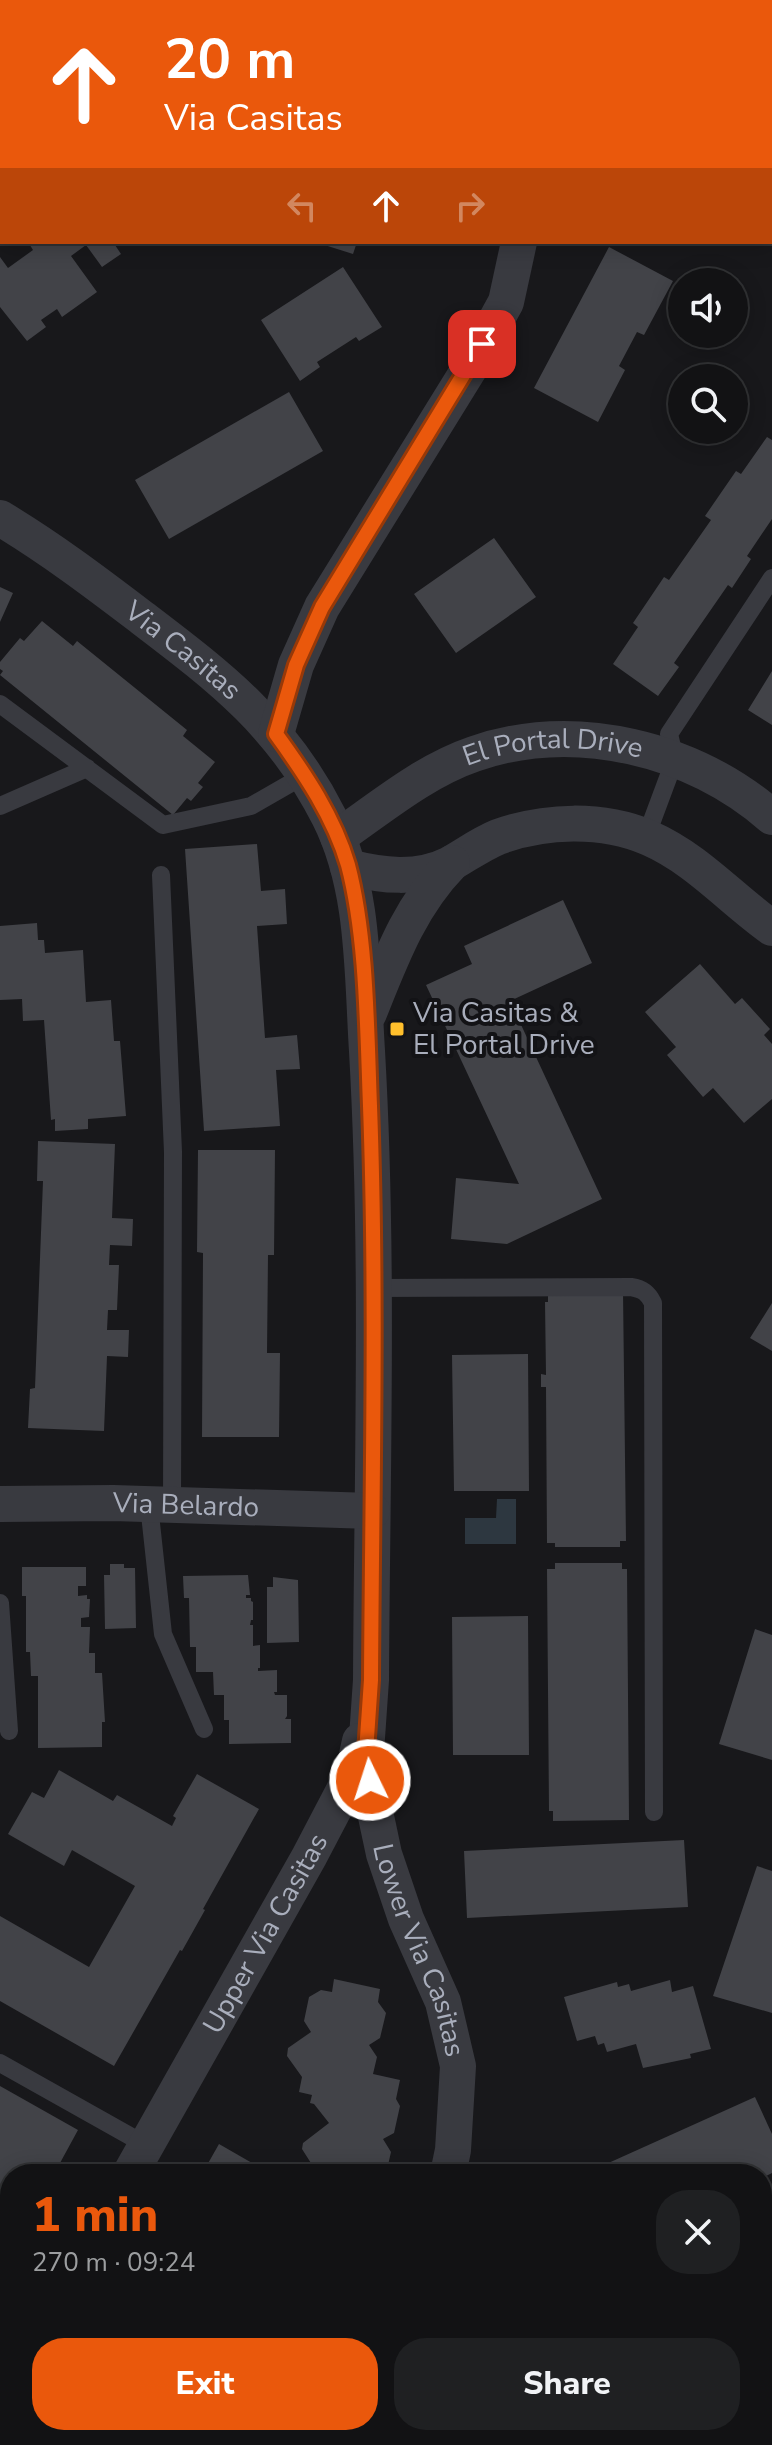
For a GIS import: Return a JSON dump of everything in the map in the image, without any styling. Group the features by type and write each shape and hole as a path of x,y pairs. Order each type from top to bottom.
{"street":[{"path":"276,734 296,665 322,607 471,366 506,302 519,244"},
{"name":"Via Casitas","path":"0,518 68,561 234,691 276,734 305,775 343,852 355,899 361,955 371,1147 371,1680"},
{"name":"El Portal Drive","path":"343,852 412,786 451,763 472,754 543,740 590,740 675,759 718,779 772,817"},
{"path":"343,852 373,873 410,875 433,871 499,837 549,825 599,825 646,837 695,863 772,928"},
{"path":"366,1022 396,945 414,911 454,861"},
{"name":"Via Belardo","path":"0,1504 22,1502 372,1511"},
{"name":"Upper Via Casitas","path":"138,2160 353,1773 371,1680"},
{"name":"Lower Via Casitas","path":"371,1680 366,1752 376,1819 406,1919 443,2002 458,2066 450,2164"}],"lane":[{"path":"646,837 675,759 669,734 772,578"},
{"path":"0,704 163,825 251,806 305,775"},
{"path":"0,806 87,768"},
{"path":"161,875 173,1152 160,1505 163,1634 204,1729"},
{"path":"372,1288 631,1287 640,1288 653,1303 654,1812"},
{"path":"0,1603 9,1731"},
{"path":"0,2063 138,2160"}],"shaded area":[{"path":"497,1499 516,1499 516,1544 465,1544 465,1518 496,1518"}],"building":[{"path":"29,244 116,244 121,254 102,267 86,245 71,256 97,292 62,317 57,309 41,320 46,327 27,341 0,307 0,257 8,268 33,250"},
{"path":"321,244 356,244 353,254"},
{"path":"609,247 668,278 668,290 644,335 637,332 619,366 625,370 598,422 534,388"},
{"path":"343,267 382,327 359,341 356,337 317,362 320,367 300,381 261,320"},
{"path":"289,392 323,451 169,539 135,480"},
{"path":"767,437 772,440 772,519 747,556 751,559 732,588 728,585 674,663 679,667 658,696 613,664 638,627 633,623 664,577 669,580 711,520 705,516 736,471 741,474"},
{"path":"494,538 536,597 456,653 414,594"},
{"path":"0,587 13,593 0,622"},
{"path":"42,621 73,646 77,641 187,730 183,736 215,762 198,783 203,787 191,801 187,798 173,815 0,675 3,671 0,662 20,638 24,641"},
{"path":"772,671 772,725 748,710"},
{"path":"257,844 261,891 285,889 287,924 257,926 265,1038 297,1035 300,1069 276,1070 280,1126 204,1131 185,849"},
{"path":"563,900 592,963 510,1001 602,1199 507,1244 451,1239 456,1178 519,1184 426,985 472,964 464,946"},
{"path":"37,923 38,940 44,940 45,953 83,950 86,1002 111,1000 114,1041 120,1041 126,1116 88,1119 88,1129 55,1131 55,1119 51,1120 44,1020 23,1021 22,999 0,1000 0,926"},
{"path":"700,964 735,1004 742,998 770,1029 764,1035 772,1044 772,1099 744,1123 713,1088 703,1097 667,1055 676,1047 645,1012"},
{"path":"38,1141 115,1144 112,1218 133,1219 132,1246 110,1245 109,1265 119,1265 117,1310 108,1310 107,1330 129,1330 128,1357 107,1356 104,1431 28,1428 30,1389 35,1388 43,1181 37,1181"},
{"path":"198,1150 275,1150 274,1255 268,1255 267,1353 280,1353 279,1437 202,1437 203,1253 197,1252"},
{"path":"623,1291 626,1541 620,1541 620,1547 555,1547 555,1543 547,1543 546,1387 541,1387 541,1374 546,1375 545,1302 548,1302 548,1292"},
{"path":"772,1303 772,1351 750,1338"},
{"path":"528,1354 529,1491 454,1491 452,1355"},
{"path":"555,1563 622,1563 622,1569 627,1569 629,1820 553,1821 553,1811 549,1811 547,1569 555,1569"},
{"path":"110,1564 135,1568 136,1628 105,1629 104,1575 110,1575"},
{"path":"22,1567 86,1567 86,1586 78,1586 78,1596 87,1595 90,1599 89,1617 81,1618 81,1627 90,1627 89,1653 95,1653 95,1673 102,1673 105,1722 102,1722 102,1747 38,1748 38,1676 31,1676 30,1652 26,1652 26,1596 22,1596"},
{"path":"248,1575 250,1595 246,1598 251,1598 253,1602 250,1625 253,1625 253,1646 260,1645 258,1671 277,1670 277,1692 274,1692 275,1695 287,1695 285,1719 291,1719 291,1743 229,1744 229,1720 224,1720 224,1695 214,1695 213,1672 196,1672 196,1647 190,1647 189,1598 184,1598 183,1576"},
{"path":"273,1577 298,1580 299,1642 267,1643 267,1587 273,1587"},
{"path":"528,1616 529,1755 453,1755 452,1617"},
{"path":"755,1629 772,1635 772,1760 719,1744"},
{"path":"59,1770 113,1801 117,1795 172,1826 176,1818 173,1816 197,1774 259,1809 182,1951 114,2066 0,2001 0,1916 89,1967 135,1886 72,1850 64,1866 8,1834 32,1792 44,1798"},
{"path":"684,1840 688,1907 467,1918 464,1851"},
{"path":"757,1866 772,1871 772,2013 713,1996"},
{"path":"334,1979 380,1989 378,2002 386,2013 380,2038 369,2045 377,2057 373,2074 400,2080 396,2099 400,2106 394,2133 383,2139 391,2152 388,2164 312,2164 302,2149 303,2143 329,2123 310,2103 312,2095 299,2092 302,2077 287,2056 288,2048 311,2032 304,2021 309,1997 321,1990 332,1992"},
{"path":"670,1980 672,1992 693,1986 711,2049 690,2054 691,2058 643,2068 636,2044 607,2052 604,2043 598,2045 595,2036 577,2041 564,1997 617,1982 618,1987 629,1984 631,1991"},
{"path":"0,2086 78,2130 59,2164 0,2164"},
{"path":"755,2097 772,2134 772,2164 606,2164"},
{"path":"219,2144 254,2164 208,2164"}],"place":[{"name":"Via Casitas & El Portal Drive","path":"397,1029"}],"route":[{"path":"370,1780 366,1752 371,1680 372,1220 369,1088 361,955 355,899 338,837 305,775 276,734 296,665 322,607 482,344"}]}
